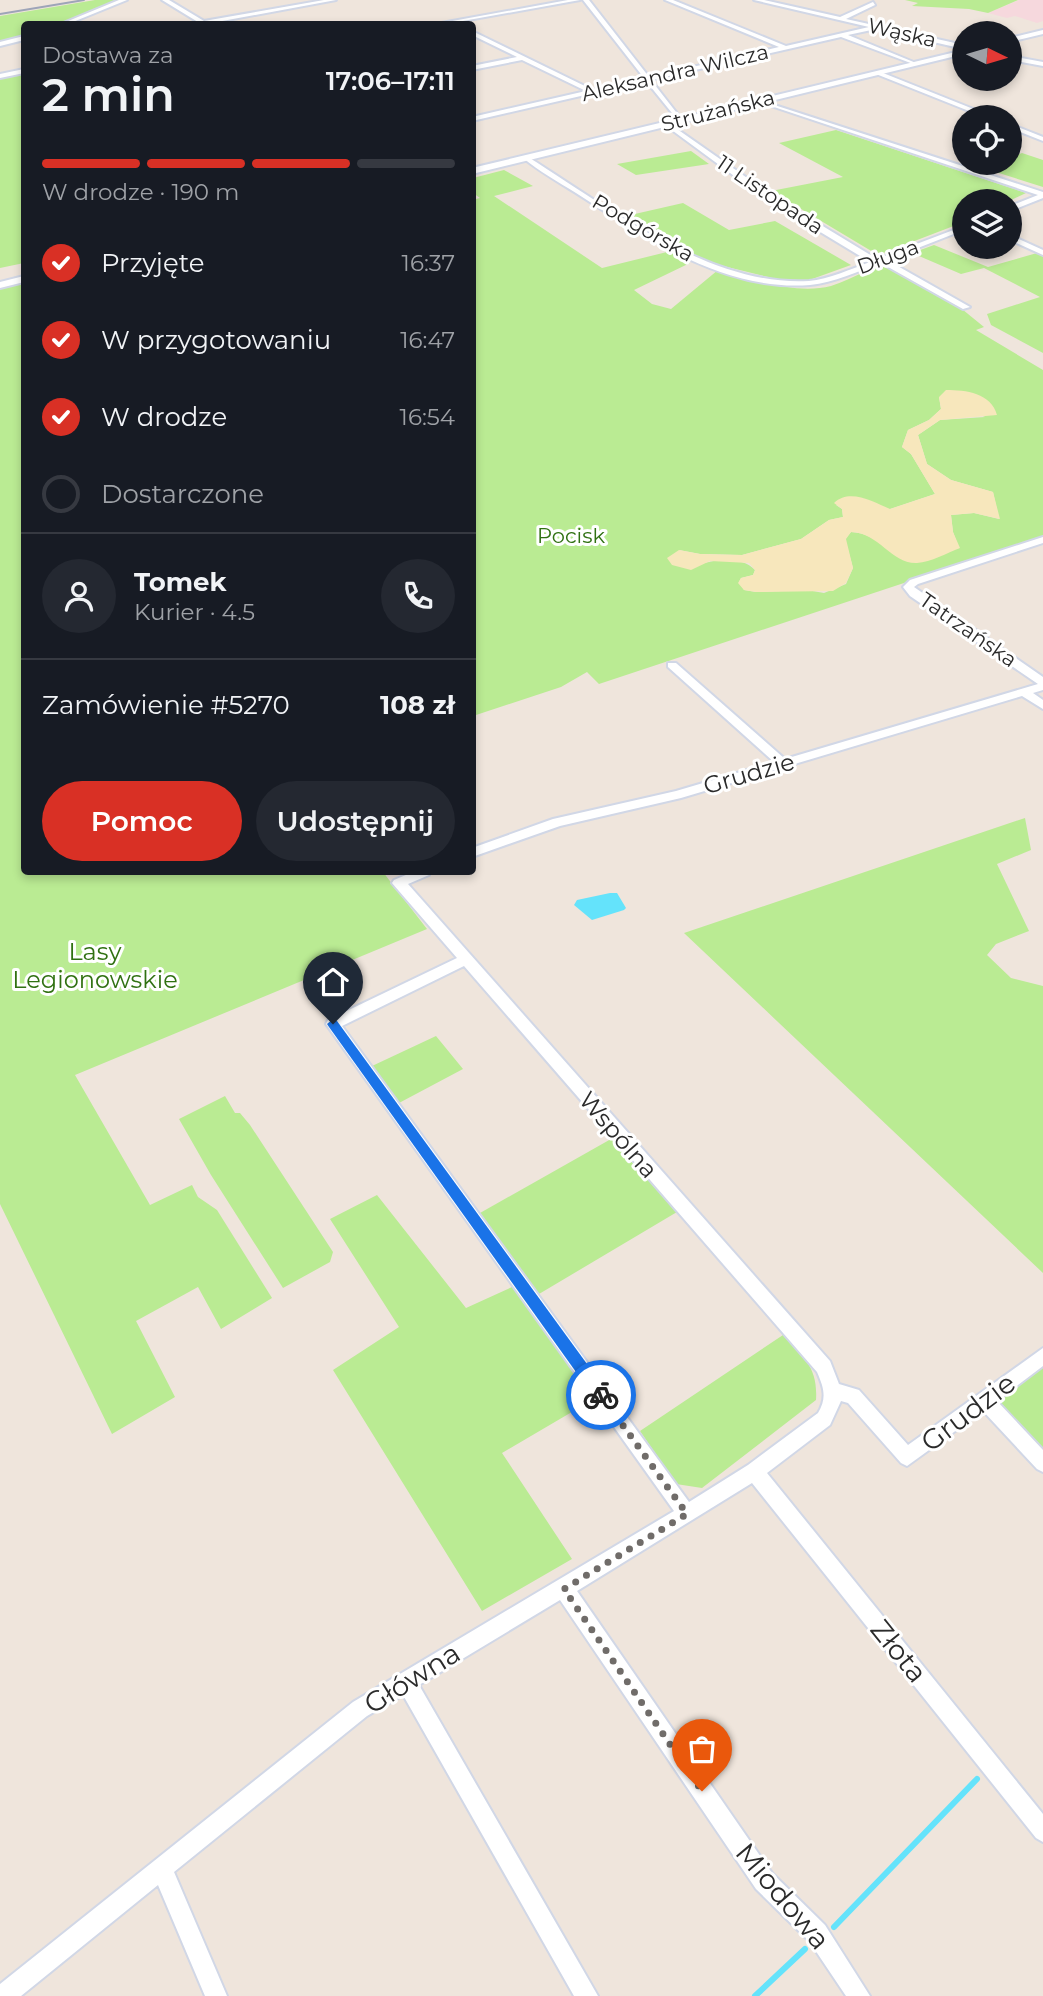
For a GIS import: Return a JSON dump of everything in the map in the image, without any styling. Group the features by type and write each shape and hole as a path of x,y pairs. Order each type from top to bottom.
{"main road":[{"path":"1022,37 1043,32"},
{"name":"Strużańska","path":"476,170 952,53"},
{"path":"0,285 21,280"}],"street":[{"path":"80,21 124,0"},
{"path":"165,0 197,21"},
{"path":"218,21 333,0"},
{"path":"463,21 577,0"},
{"path":"586,0 680,121"},
{"path":"668,0 786,48"},
{"name":"Wąska","path":"757,0 952,46"},
{"path":"781,6 794,0"},
{"path":"841,19 873,4"},
{"name":"Aleksandra Wilcza","path":"476,118 877,27"},
{"path":"476,35 593,92"},
{"path":"842,35 914,64"},
{"path":"0,44 21,39"},
{"path":"476,67 522,58"},
{"path":"1022,61 1043,66"},
{"path":"0,76 21,72"},
{"path":"878,73 959,105"},
{"path":"761,101 1043,194"},
{"name":"11 Listopada","path":"667,124 767,196 879,261 966,307"},
{"path":"1022,131 1043,139"},
{"name":"Podgórska","path":"526,158 698,261 771,281 810,283"},
{"path":"1022,204 1043,194"},
{"name":"Długa","path":"810,283 879,261 952,233"},
{"path":"1022,243 1043,253"},
{"name":"Tatrzańska","path":"1043,540 914,582 908,587 914,594 1043,684"},
{"path":"672,665 783,764"},
{"name":"Grudzie","path":"476,852 557,822 677,795 1024,692 1043,684"},
{"path":"1024,692 1043,705"},
{"name":"Wspólna","path":"417,875 399,883 824,1367 833,1390"},
{"path":"465,960 333,1024 687,1514"},
{"name":"Grudzie","path":"833,1390 853,1396 907,1457 1043,1356"},
{"name":"Główna","path":"3,1996 360,1709 564,1589 754,1471 824,1419 832,1405 833,1390"},
{"path":"985,1400 1043,1463"},
{"name":"Złota","path":"754,1471 1043,1831"},
{"name":"Miodowa","path":"564,1589 764,1881 817,1933 859,1996"},
{"path":"406,1681 587,1996"},
{"path":"162,1870 216,1996"}],"shaded area":[{"path":"1019,0 1043,0 1043,21 1037,23 1015,16 1007,18 988,13"}],"green space":[{"path":"95,0 120,0 68,21 21,21 21,38 0,43 0,16"},
{"path":"905,0 1018,0 988,13 969,9 912,6 918,3"},
{"path":"21,74 21,264 0,268 0,78"},
{"path":"836,130 952,168 952,175 972,175 1014,189 952,189 952,227 878,255 771,191 843,177 779,143"},
{"path":"691,151 709,164 636,175 617,164"},
{"path":"1022,153 1043,160 1043,187 1005,175 1022,175"},
{"name":"Pocisk","path":"504,170 533,186 494,196 602,268 671,251 690,263 634,290 652,304 671,309 718,270 774,285 803,289 840,283 866,271 862,269 878,264 886,265 957,305 984,327 976,330 1043,370 1043,537 599,684 587,672 561,687 476,715 476,199 480,198 476,195 476,177","holes":["939,397 985,417 940,420 918,435 927,464 951,480 993,492 999,519 974,513 951,515 959,548 909,562 868,536 851,532 845,539 853,568 846,584 824,593 807,590 744,590 739,582 741,578 753,575 755,570 750,566 728,560 698,565 679,550 700,554 742,555 801,539 829,520 843,517 842,509 836,505 890,509 935,494 911,454 902,447 908,430 929,420 941,409"]},
{"path":"683,203 729,230 775,221 851,265 801,283 776,279 699,260 626,216"},
{"path":"934,245 952,252 952,259 968,259 988,267 1037,253 1043,256 1043,353 991,325 987,314 1040,297 984,268 961,274 912,253"},
{"name":"Lasy Legionowskie","path":"21,282 21,875 385,875 427,929 75,1075 150,1205 192,1185 198,1197 217,1210 272,1298 221,1329 198,1287 136,1321 175,1397 112,1434 0,1204 0,287"},
{"path":"1025,818 1031,850 997,864 1029,931 996,944 987,955 1011,978 1043,986 1043,1273 684,933"},
{"path":"436,1036 463,1069 399,1103 372,1066"},
{"path":"225,1096 235,1113 240,1113 250,1125 333,1252 330,1262 283,1288 179,1119"},
{"path":"611,1139 677,1212 539,1294 480,1213"},
{"path":"377,1195 466,1308 512,1287 594,1399 502,1453 572,1559 482,1611 333,1370 399,1327 330,1219"},
{"path":"783,1335 812,1371 816,1400 702,1488 676,1484 640,1431"},
{"path":"1043,1366 1043,1452 996,1401"}],"sand":[{"path":"946,390 969,392 984,397 997,415 940,420 918,435 927,464 951,480 993,492 1000,519 974,513 951,515 953,532 960,548 928,561 908,562 892,554 870,537 851,532 846,539 853,568 846,583 833,591 744,590 738,583 741,578 753,575 755,570 749,563 710,561 691,570 672,565 667,558 679,550 700,554 742,555 801,539 829,520 843,517 842,509 834,503 847,497 862,498 890,509 935,494 911,454 902,447 908,430 929,420 941,409 939,397"}],"water":[{"path":"617,893 626,908 624,910 592,920 574,905 577,900"}],"waterway":[{"path":"834,1927 977,1779"},
{"path":"755,1996 805,1949"}],"railway":[{"path":"0,14 84,0"}],"way so far":[{"path":"601,1395 687,1514 564,1589 702,1791"}],"route":[{"path":"333,1024 601,1395"}]}
